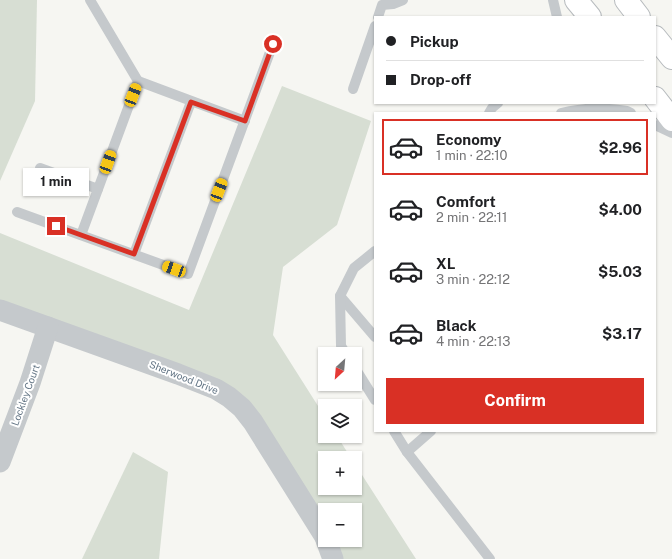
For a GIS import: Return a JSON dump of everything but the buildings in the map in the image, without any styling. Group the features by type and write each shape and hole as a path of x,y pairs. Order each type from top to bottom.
{"highway":[{"path":"576,0 589,16"},
{"path":"626,0 638,16"},
{"path":"656,38 672,58"},
{"path":"656,99 672,120"}],"street":[{"name":"Sherwood Drive","path":"0,310 178,374 216,389 229,397 242,408 253,422 318,526"},
{"name":"Lockley Court","path":"0,462 30,383 48,327"},
{"path":"329,547 333,559"}],"lane":[{"path":"90,0 138,81 245,121"},
{"path":"378,16 382,5 393,4 403,0"},
{"path":"553,0 557,16"},
{"path":"353,89 374,29"},
{"path":"17,212 188,274 273,44"},
{"path":"81,235 138,81"},
{"path":"134,254 191,102"},
{"path":"490,112 497,104"},
{"path":"566,112 580,109 603,108 628,112"},
{"path":"656,126 672,134"},
{"path":"40,168 98,190"},
{"path":"342,347 340,296 354,268 374,254"},
{"path":"340,296 374,336"},
{"path":"362,379 374,398"},
{"path":"395,432 407,452 490,559"},
{"path":"407,452 430,432"}],"shaded area":[{"path":"0,0 37,0 35,101 0,181"},
{"path":"282,86 371,121 337,225 283,267 273,335 318,406 318,443 341,443 347,451 318,451 318,495 362,495 362,475 416,559 329,559 322,547 362,547 362,503 318,503 318,541 233,400 0,313 0,233 189,310"},
{"path":"133,452 168,472 159,559 82,559"}],"route":[{"path":"56,226 134,254 191,102 245,121 273,44"}]}
